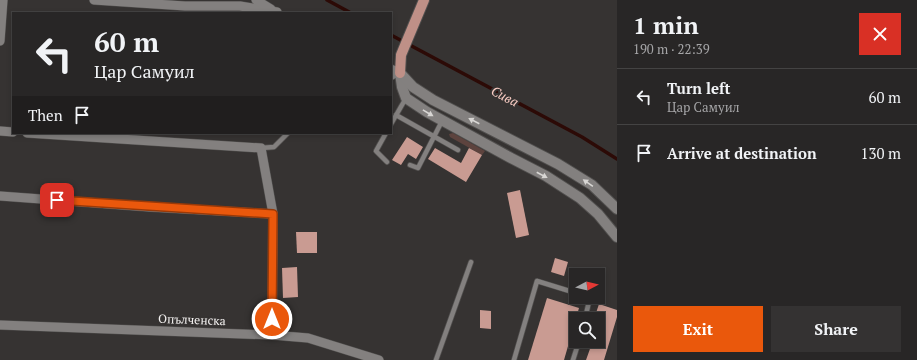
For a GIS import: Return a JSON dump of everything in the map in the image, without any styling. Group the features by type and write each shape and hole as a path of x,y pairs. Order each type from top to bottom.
{"main road":[{"path":"394,73 424,0"}],"street":[{"path":"0,41 3,0"},
{"path":"94,0 185,6 240,6 278,12"},
{"path":"256,0 278,12"},
{"path":"394,73 406,98 442,120 546,176 580,198 598,214 617,237"},
{"path":"394,73 433,100 522,144 565,168 592,185 617,209"},
{"path":"0,131 12,132"},
{"path":"43,134 261,148 273,214 272,334"},
{"path":"0,196 273,214"},
{"name":"Опълченска","path":"0,325 272,334 308,338 351,356 379,360"}],"lane":[{"path":"392,122 406,98"},
{"path":"396,115 458,150"},
{"path":"410,165 418,168 442,120"},
{"path":"261,148 274,147 287,134"},
{"path":"385,134 376,151 387,162"},
{"path":"436,360 471,262"},
{"path":"514,360 537,281 569,291"},
{"path":"573,360 577,348"}],"shaded area":[{"path":"453,133 485,151 482,155 450,137 449,134"}],"building":[{"path":"407,137 423,147 416,159 408,154 401,165 392,160"},
{"path":"435,148 461,163 469,148 482,155 466,182 428,159"},
{"path":"520,190 529,235 516,238 507,193"},
{"path":"296,232 317,232 317,253 297,253"},
{"path":"555,258 568,262 564,276 551,272"},
{"path":"297,267 298,297 283,298 282,268"},
{"path":"547,298 579,308 578,312 569,312 569,343 564,360 528,360"},
{"path":"599,304 617,310 617,317 604,360 586,360 590,348 605,348 605,312 596,312"},
{"path":"480,310 491,311 491,329 480,328"}],"waterway":[{"name":"Сива","path":"327,0 349,12"},
{"name":"Сива","path":"392,36 582,137 617,159"}],"route":[{"path":"57,200 273,214 272,319"}]}
